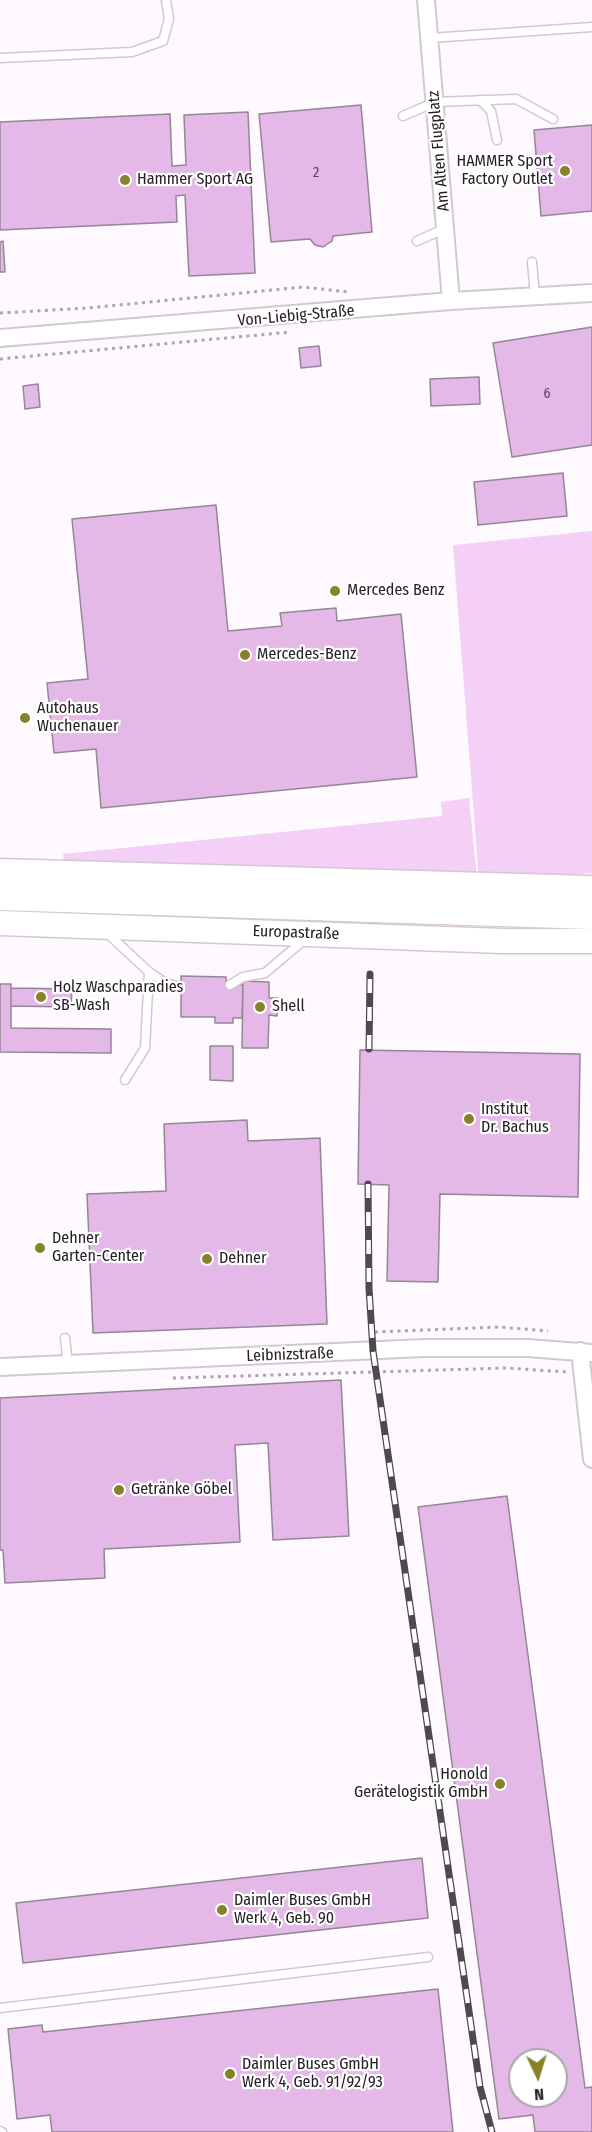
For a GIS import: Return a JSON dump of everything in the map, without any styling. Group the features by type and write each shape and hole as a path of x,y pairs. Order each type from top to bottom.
{"highway":[{"name":"Europastraße","path":"0,894 99,913 592,907"},
{"name":"Europastraße","path":"532,909 592,913"}],"street":[{"name":"Am Alten Flugplatz","path":"426,0 451,301"},
{"name":"Von-Liebig-Straße","path":"0,338 451,301 592,293"},
{"path":"0,870 592,888"},
{"name":"Europastraße","path":"0,923 99,913 315,934 502,941 592,941"},
{"name":"Leibnizstraße","path":"0,1367 424,1348 586,1352 582,1373 592,1459"}],"lane":[{"path":"0,58 132,52 163,41 169,19 166,0"},
{"path":"430,38 592,27"},
{"path":"403,116 435,102 516,99 553,119"},
{"path":"480,100 491,111 496,140"},
{"path":"417,241 446,228"},
{"path":"532,262 535,296"},
{"path":"99,913 124,947 149,972 166,983 181,987"},
{"path":"230,985 243,977 265,973 297,944 315,934"},
{"path":"125,1080 138,1064 145,1048 149,972"},
{"path":"64,1338 68,1364"},
{"path":"0,2008 428,1957"}],"path":[{"path":"0,313 88,308 303,287 350,292"},
{"path":"0,359 301,332"},
{"path":"172,1378 506,1368 582,1373"}],"shaded area":[{"path":"592,531 592,873 479,880 453,545"},
{"path":"469,798 477,879 64,862 63,854 442,816 441,802"}],"building":[{"path":"361,105 372,232 333,236 332,241 323,247 315,245 310,239 271,242 259,114"},
{"name":"Hammer Sport AG","path":"248,112 255,273 189,276 185,195 176,196 177,222 0,230 0,122 170,114 172,166 186,165 184,115"},
{"name":"HAMMER Sport Factory Outlet","path":"592,125 592,211 541,216 534,130"},
{"path":"3,241 5,272 0,272 0,242"},
{"path":"592,327 592,445 512,457 493,343"},
{"path":"319,346 321,366 301,368 299,348"},
{"path":"479,377 480,404 431,406 430,379"},
{"path":"38,384 40,407 25,409 23,386"},
{"path":"563,473 567,516 478,525 474,482"},
{"name":"Mercedes-Benz","path":"216,505 228,631 282,626 280,613 336,608 337,621 401,614 417,777 101,808 96,749 54,753 47,683 88,679 72,519"},
{"path":"181,976 226,977 226,985 243,985 242,1018 233,1018 233,1023 215,1023 215,1017 181,1017"},
{"name":"Shell","path":"243,981 269,982 269,998 278,998 277,1016 269,1015 268,1048 242,1048"},
{"path":"0,984 11,984 11,1028 111,1029 111,1053 0,1052"},
{"name":"Holz Waschparadies SB-Wash","path":"11,988 72,989 71,1007 11,1006"},
{"path":"210,1046 233,1046 233,1081 210,1080"},
{"name":"Institut Dr. Bachus","path":"360,1050 580,1054 578,1197 440,1194 438,1282 387,1281 389,1185 358,1184"},
{"name":"Dehner","path":"247,1120 248,1141 320,1138 327,1324 93,1333 87,1194 166,1191 164,1124"},
{"name":"Getränke Göbel","path":"341,1380 349,1536 273,1540 268,1443 235,1445 240,1542 104,1549 105,1578 5,1583 3,1550 0,1550 0,1398"},
{"name":"Honold Gerätelogistik GmbH","path":"507,1496 585,2088 592,2087 592,2132 535,2132 533,2115 499,2119 418,1507"},
{"name":"Daimler Buses GmbH Werk 4, Geb. 90","path":"422,1858 428,1918 23,1963 16,1903"},
{"name":"Daimler Buses GmbH Werk 4, Geb. 91/92/93","path":"438,1989 453,2132 52,2132 50,2115 17,2119 8,2029 42,2025 43,2032"}],"railway":[{"path":"369,1049 370,974"},
{"path":"368,1184 369,1288 373,1351 480,2087 492,2132"}],"place":[{"name":"HAMMER Sport Factory Outlet","path":"565,171"},
{"name":"Hammer Sport AG","path":"125,180"},
{"name":"Mercedes Benz","path":"335,591"},
{"name":"Mercedes-Benz","path":"245,655"},
{"name":"Autohaus Wuchenauer","path":"25,718"},
{"name":"Holz Waschparadies SB-Wash","path":"41,997"},
{"name":"Shell","path":"260,1007"},
{"name":"Institut Dr. Bachus","path":"469,1119"},
{"name":"Dehner Garten-Center","path":"40,1248"},
{"name":"Dehner","path":"207,1259"},
{"name":"Getränke Göbel","path":"119,1490"},
{"name":"Honold Gerätelogistik GmbH","path":"500,1784"},
{"name":"Daimler Buses GmbH Werk 4, Geb. 90","path":"222,1910"},
{"name":"Daimler Buses GmbH Werk 4, Geb. 91/92/93","path":"230,2074"}]}
